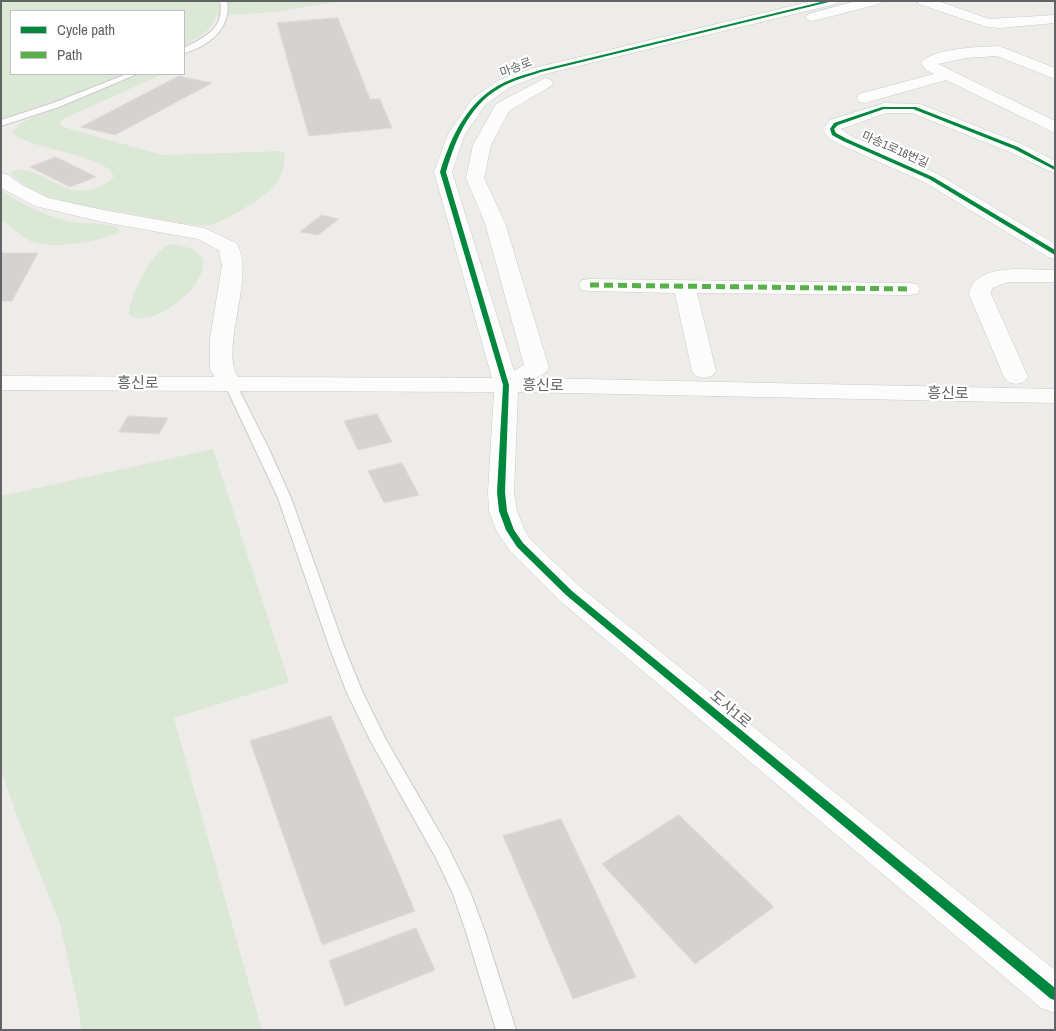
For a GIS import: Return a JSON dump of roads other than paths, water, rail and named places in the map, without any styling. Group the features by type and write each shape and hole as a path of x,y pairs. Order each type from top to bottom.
{"street":[{"name":"마송로","path":"504,376 443,172 450,146 474,105 499,86 540,70 831,1"},
{"name":"마송로","path":"538,368 495,223 475,178 482,146 502,108 542,84 874,1"},
{"path":"924,1 975,19 998,24 1055,19"},
{"path":"946,9 973,1"},
{"path":"1055,74 1009,54 987,50 933,60 930,63 932,67 1055,128"},
{"path":"878,110 857,100 948,75"},
{"name":"마송1로16번길","path":"1055,169 1016,148 914,108 898,107 878,110 836,124 832,129 834,134 931,178 1055,253"},
{"path":"1,179 15,189 42,202 102,216 204,234 229,247 233,266 221,340 227,377"},
{"path":"1016,377 980,294 982,285 991,279 1008,276 1055,276"},
{"path":"590,285 909,289"},
{"path":"684,285 704,371"},
{"name":"흥신로","path":"1,368 227,377"},
{"name":"흥신로","path":"504,376 538,368 1055,378"},
{"name":"흥신로","path":"1,384 227,377 504,376 1055,396"},
{"name":"도사1로","path":"504,376 501,492 503,511 510,530 520,545 541,567 604,623 1055,995"}],"lane":[{"path":"185,50 211,37 223,25 226,9 223,1"},
{"path":"1,123 56,105 131,75"},
{"path":"227,377 261,442 292,515 354,692 380,747 455,878 466,906 506,1030"}]}
